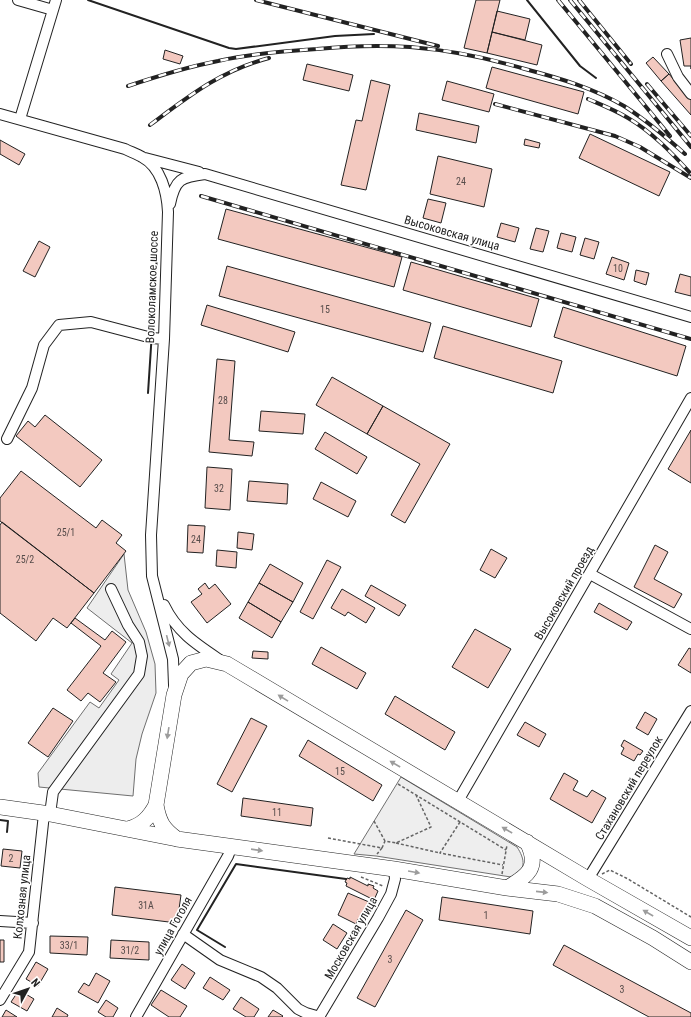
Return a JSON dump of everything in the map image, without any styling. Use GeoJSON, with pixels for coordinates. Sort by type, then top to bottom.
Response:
{"type":"FeatureCollection","features":[{"type":"Feature","properties":{"kind":"highway"},"geometry":{"type":"LineString","coordinates":[[177,839],[169,833],[160,821],[156,805],[174,695],[181,674],[191,663],[206,659],[227,664],[527,842],[593,877],[686,935]]}},
{"type":"Feature","properties":{"kind":"highway"},"geometry":{"type":"LineString","coordinates":[[128,829],[147,819],[156,805]]}},
{"type":"Feature","properties":{"kind":"highway"},"geometry":{"type":"LineString","coordinates":[[0,807],[47,814],[177,839],[394,869],[504,882],[558,894],[595,906],[653,938],[691,962]]}},
{"type":"Feature","properties":{"kind":"highway"},"geometry":{"type":"LineString","coordinates":[[504,882],[521,880],[529,873],[532,866],[533,857],[527,842]]}},
{"type":"Feature","properties":{"kind":"street"},"geometry":{"type":"LineString","coordinates":[[18,0],[54,5],[20,119]]}},
{"type":"Feature","properties":{"kind":"street"},"geometry":{"type":"LineString","coordinates":[[667,54],[678,77],[691,94]]}},
{"type":"Feature","properties":{"kind":"street","name":"Волоколамское шоссе"},"geometry":{"type":"LineString","coordinates":[[0,114],[125,150],[144,158],[154,167],[161,178],[168,197],[164,339],[151,535],[152,576],[172,659],[174,670],[174,695]]}},
{"type":"Feature","properties":{"kind":"street","name":"Высоковская улица"},"geometry":{"type":"LineString","coordinates":[[144,158],[205,174],[691,317]]}},
{"type":"Feature","properties":{"kind":"street","name":"Высоковская улица"},"geometry":{"type":"LineString","coordinates":[[168,212],[173,191],[179,181],[187,176],[205,174]]}},
{"type":"Feature","properties":{"kind":"street"},"geometry":{"type":"LineString","coordinates":[[7,439],[32,388],[44,345],[59,325],[91,322],[152,338],[164,339]]}},
{"type":"Feature","properties":{"kind":"street","name":"Высоковский проезд"},"geometry":{"type":"LineString","coordinates":[[458,801],[691,398]]}},
{"type":"Feature","properties":{"kind":"street"},"geometry":{"type":"LineString","coordinates":[[590,574],[691,629]]}},
{"type":"Feature","properties":{"kind":"street","name":"Волоколамское шоссе"},"geometry":{"type":"LineString","coordinates":[[152,576],[162,602],[176,626],[184,634],[227,664]]}},
{"type":"Feature","properties":{"kind":"street","name":"Колхозная улица"},"geometry":{"type":"LineString","coordinates":[[0,1000],[29,952],[47,814],[53,792],[139,674],[142,656],[140,642],[128,625],[111,588]]}},
{"type":"Feature","properties":{"kind":"street","name":"Стахановский переулок"},"geometry":{"type":"LineString","coordinates":[[593,877],[691,711]]}},
{"type":"Feature","properties":{"kind":"street","name":"улица Гоголя"},"geometry":{"type":"LineString","coordinates":[[136,1017],[228,856],[230,846]]}},
{"type":"Feature","properties":{"kind":"street","name":"Московская улица"},"geometry":{"type":"LineString","coordinates":[[319,1017],[378,918],[393,886],[395,879],[394,869]]}},
{"type":"Feature","properties":{"kind":"street"},"geometry":{"type":"LineString","coordinates":[[0,921],[33,923]]}},
{"type":"Feature","properties":{"kind":"street"},"geometry":{"type":"LineString","coordinates":[[183,934],[220,960],[261,977],[277,988],[298,1009],[319,1017]]}},
{"type":"Feature","properties":{"kind":"path"},"geometry":{"type":"LineString","coordinates":[[398,784],[506,850]]}},
{"type":"Feature","properties":{"kind":"path"},"geometry":{"type":"LineString","coordinates":[[396,843],[431,827],[416,795]]}},
{"type":"Feature","properties":{"kind":"path"},"geometry":{"type":"LineString","coordinates":[[374,821],[385,841]]}},
{"type":"Feature","properties":{"kind":"path"},"geometry":{"type":"LineString","coordinates":[[440,853],[460,822]]}},
{"type":"Feature","properties":{"kind":"path"},"geometry":{"type":"LineString","coordinates":[[328,838],[382,848]]}},
{"type":"Feature","properties":{"kind":"path"},"geometry":{"type":"LineString","coordinates":[[385,841],[504,865]]}},
{"type":"Feature","properties":{"kind":"path"},"geometry":{"type":"LineString","coordinates":[[376,856],[385,841]]}},
{"type":"Feature","properties":{"kind":"path"},"geometry":{"type":"LineString","coordinates":[[504,882],[504,865],[508,841]]}},
{"type":"Feature","properties":{"kind":"path"},"geometry":{"type":"LineString","coordinates":[[593,877],[610,870],[628,878],[691,917]]}},
{"type":"Feature","properties":{"kind":"shaded area"},"geometry":{"type":"Polygon","coordinates":[[[124,554],[128,590],[146,632],[155,664],[156,693],[142,734],[136,759],[133,796],[39,787],[38,773],[90,702],[99,708],[119,680],[111,674],[132,643],[87,608],[124,554]]]}},
{"type":"Feature","properties":{"kind":"shaded area"},"geometry":{"type":"Polygon","coordinates":[[[401,777],[517,847],[523,860],[520,871],[511,877],[376,856],[354,854],[401,777]]]}},
{"type":"Feature","properties":{"kind":"building"},"geometry":{"type":"Polygon","coordinates":[[[476,0],[500,0],[487,53],[464,48],[476,0]]]}},
{"type":"Feature","properties":{"kind":"building"},"geometry":{"type":"Polygon","coordinates":[[[497,11],[530,19],[525,40],[492,32],[497,11]]]}},
{"type":"Feature","properties":{"kind":"building"},"geometry":{"type":"Polygon","coordinates":[[[492,32],[542,45],[537,65],[487,53],[492,32]]]}},
{"type":"Feature","properties":{"kind":"building"},"geometry":{"type":"Polygon","coordinates":[[[691,38],[691,66],[684,66],[680,40],[691,38]]]}},
{"type":"Feature","properties":{"kind":"building"},"geometry":{"type":"Polygon","coordinates":[[[165,50],[183,56],[180,64],[163,59],[165,50]]]}},
{"type":"Feature","properties":{"kind":"building"},"geometry":{"type":"Polygon","coordinates":[[[653,57],[669,74],[661,81],[646,63],[653,57]]]}},
{"type":"Feature","properties":{"kind":"building"},"geometry":{"type":"Polygon","coordinates":[[[307,64],[353,75],[349,91],[303,80],[307,64]]]}},
{"type":"Feature","properties":{"kind":"building"},"geometry":{"type":"Polygon","coordinates":[[[492,67],[584,92],[578,114],[486,88],[492,67]]]}},
{"type":"Feature","properties":{"kind":"building"},"geometry":{"type":"Polygon","coordinates":[[[669,74],[691,100],[691,115],[661,81],[669,74]]]}},
{"type":"Feature","properties":{"kind":"building"},"geometry":{"type":"Polygon","coordinates":[[[371,80],[390,85],[366,190],[341,185],[356,120],[362,121],[371,80]]]}},
{"type":"Feature","properties":{"kind":"building"},"geometry":{"type":"Polygon","coordinates":[[[447,81],[494,94],[489,112],[442,100],[447,81]]]}},
{"type":"Feature","properties":{"kind":"building"},"geometry":{"type":"Polygon","coordinates":[[[419,113],[479,126],[476,143],[416,130],[419,113]]]}},
{"type":"Feature","properties":{"kind":"building"},"geometry":{"type":"Polygon","coordinates":[[[590,134],[670,172],[659,196],[579,158],[590,134]]]}},
{"type":"Feature","properties":{"kind":"building"},"geometry":{"type":"Polygon","coordinates":[[[525,139],[540,143],[539,148],[524,145],[525,139]]]}},
{"type":"Feature","properties":{"kind":"building"},"geometry":{"type":"Polygon","coordinates":[[[0,140],[25,154],[19,165],[0,154],[0,140]]]}},
{"type":"Feature","properties":{"kind":"building"},"geometry":{"type":"Polygon","coordinates":[[[438,156],[492,169],[484,207],[430,194],[438,156]]]}},
{"type":"Feature","properties":{"kind":"building"},"geometry":{"type":"Polygon","coordinates":[[[428,199],[446,203],[441,223],[423,218],[428,199]]]}},
{"type":"Feature","properties":{"kind":"building"},"geometry":{"type":"Polygon","coordinates":[[[226,209],[402,257],[394,287],[218,239],[226,209]]]}},
{"type":"Feature","properties":{"kind":"building"},"geometry":{"type":"Polygon","coordinates":[[[501,223],[519,228],[515,242],[497,237],[501,223]]]}},
{"type":"Feature","properties":{"kind":"building"},"geometry":{"type":"Polygon","coordinates":[[[536,228],[549,231],[543,252],[530,249],[536,228]]]}},
{"type":"Feature","properties":{"kind":"building"},"geometry":{"type":"Polygon","coordinates":[[[561,233],[576,237],[572,252],[557,248],[561,233]]]}},
{"type":"Feature","properties":{"kind":"building"},"geometry":{"type":"Polygon","coordinates":[[[585,238],[599,242],[594,259],[580,255],[585,238]]]}},
{"type":"Feature","properties":{"kind":"building"},"geometry":{"type":"Polygon","coordinates":[[[39,241],[50,247],[35,277],[23,271],[39,241]]]}},
{"type":"Feature","properties":{"kind":"building"},"geometry":{"type":"Polygon","coordinates":[[[612,257],[629,263],[624,280],[606,274],[612,257]]]}},
{"type":"Feature","properties":{"kind":"building"},"geometry":{"type":"Polygon","coordinates":[[[411,262],[539,299],[531,327],[403,290],[411,262]]]}},
{"type":"Feature","properties":{"kind":"building"},"geometry":{"type":"Polygon","coordinates":[[[227,266],[431,323],[423,352],[219,296],[227,266]]]}},
{"type":"Feature","properties":{"kind":"building"},"geometry":{"type":"Polygon","coordinates":[[[636,270],[649,273],[646,285],[634,281],[636,270]]]}},
{"type":"Feature","properties":{"kind":"building"},"geometry":{"type":"Polygon","coordinates":[[[680,274],[691,277],[691,296],[675,292],[680,274]]]}},
{"type":"Feature","properties":{"kind":"building"},"geometry":{"type":"Polygon","coordinates":[[[207,305],[295,332],[288,352],[201,325],[207,305]]]}},
{"type":"Feature","properties":{"kind":"building"},"geometry":{"type":"Polygon","coordinates":[[[563,307],[686,346],[677,376],[554,337],[563,307]]]}},
{"type":"Feature","properties":{"kind":"building"},"geometry":{"type":"Polygon","coordinates":[[[443,326],[562,361],[553,393],[434,358],[443,326]]]}},
{"type":"Feature","properties":{"kind":"building"},"geometry":{"type":"Polygon","coordinates":[[[217,359],[235,361],[229,440],[254,442],[252,456],[209,452],[217,359]]]}},
{"type":"Feature","properties":{"kind":"building"},"geometry":{"type":"Polygon","coordinates":[[[332,377],[383,406],[367,434],[316,405],[332,377]]]}},
{"type":"Feature","properties":{"kind":"building"},"geometry":{"type":"Polygon","coordinates":[[[383,406],[450,444],[405,523],[391,515],[420,464],[367,434],[383,406]]]}},
{"type":"Feature","properties":{"kind":"building"},"geometry":{"type":"Polygon","coordinates":[[[261,411],[305,414],[303,434],[259,431],[261,411]]]}},
{"type":"Feature","properties":{"kind":"building"},"geometry":{"type":"Polygon","coordinates":[[[45,415],[102,460],[80,487],[16,436],[28,421],[35,427],[45,415]]]}},
{"type":"Feature","properties":{"kind":"building"},"geometry":{"type":"Polygon","coordinates":[[[691,430],[691,483],[668,469],[691,430]]]}},
{"type":"Feature","properties":{"kind":"building"},"geometry":{"type":"Polygon","coordinates":[[[325,432],[367,457],[357,474],[315,449],[325,432]]]}},
{"type":"Feature","properties":{"kind":"building"},"geometry":{"type":"Polygon","coordinates":[[[207,467],[232,469],[230,510],[205,508],[207,467]]]}},
{"type":"Feature","properties":{"kind":"building"},"geometry":{"type":"Polygon","coordinates":[[[21,471],[96,528],[102,520],[122,535],[116,543],[126,551],[94,593],[0,521],[0,498],[21,471]]]}},
{"type":"Feature","properties":{"kind":"building"},"geometry":{"type":"Polygon","coordinates":[[[249,481],[288,484],[287,504],[247,501],[249,481]]]}},
{"type":"Feature","properties":{"kind":"building"},"geometry":{"type":"Polygon","coordinates":[[[321,482],[356,501],[348,517],[313,499],[321,482]]]}},
{"type":"Feature","properties":{"kind":"building"},"geometry":{"type":"Polygon","coordinates":[[[2,522],[94,593],[67,628],[53,618],[36,641],[0,613],[0,525],[2,522]]]}},
{"type":"Feature","properties":{"kind":"building"},"geometry":{"type":"Polygon","coordinates":[[[188,525],[205,526],[203,553],[187,552],[188,525]]]}},
{"type":"Feature","properties":{"kind":"building"},"geometry":{"type":"Polygon","coordinates":[[[238,532],[254,534],[252,550],[237,548],[238,532]]]}},
{"type":"Feature","properties":{"kind":"building"},"geometry":{"type":"Polygon","coordinates":[[[655,545],[668,552],[654,579],[682,594],[674,608],[634,587],[655,545]]]}},
{"type":"Feature","properties":{"kind":"building"},"geometry":{"type":"Polygon","coordinates":[[[491,549],[507,558],[495,578],[480,570],[491,549]]]}},
{"type":"Feature","properties":{"kind":"building"},"geometry":{"type":"Polygon","coordinates":[[[217,550],[237,552],[236,568],[216,566],[217,550]]]}},
{"type":"Feature","properties":{"kind":"building"},"geometry":{"type":"Polygon","coordinates":[[[327,560],[341,567],[313,619],[300,612],[327,560]]]}},
{"type":"Feature","properties":{"kind":"building"},"geometry":{"type":"Polygon","coordinates":[[[270,564],[303,583],[293,602],[259,583],[270,564]]]}},
{"type":"Feature","properties":{"kind":"building"},"geometry":{"type":"Polygon","coordinates":[[[205,583],[209,589],[215,584],[231,604],[207,623],[191,602],[202,594],[198,589],[205,583]]]}},
{"type":"Feature","properties":{"kind":"building"},"geometry":{"type":"Polygon","coordinates":[[[259,583],[293,602],[281,622],[248,602],[259,583]]]}},
{"type":"Feature","properties":{"kind":"building"},"geometry":{"type":"Polygon","coordinates":[[[371,585],[406,605],[399,616],[365,596],[371,585]]]}},
{"type":"Feature","properties":{"kind":"building"},"geometry":{"type":"Polygon","coordinates":[[[342,589],[375,608],[366,623],[348,612],[345,616],[331,608],[342,589]]]}},
{"type":"Feature","properties":{"kind":"building"},"geometry":{"type":"Polygon","coordinates":[[[248,602],[281,622],[272,638],[239,618],[248,602]]]}},
{"type":"Feature","properties":{"kind":"building"},"geometry":{"type":"Polygon","coordinates":[[[599,603],[632,622],[627,630],[594,612],[599,603]]]}},
{"type":"Feature","properties":{"kind":"building"},"geometry":{"type":"Polygon","coordinates":[[[75,618],[105,640],[112,631],[126,642],[103,673],[116,682],[100,702],[88,693],[81,701],[67,690],[101,646],[71,623],[75,618]]]}},
{"type":"Feature","properties":{"kind":"building"},"geometry":{"type":"Polygon","coordinates":[[[475,629],[511,649],[488,688],[452,667],[475,629]]]}},
{"type":"Feature","properties":{"kind":"building"},"geometry":{"type":"Polygon","coordinates":[[[321,647],[366,673],[357,689],[312,664],[321,647]]]}},
{"type":"Feature","properties":{"kind":"building"},"geometry":{"type":"Polygon","coordinates":[[[689,648],[691,649],[691,673],[678,665],[689,648]]]}},
{"type":"Feature","properties":{"kind":"building"},"geometry":{"type":"Polygon","coordinates":[[[253,651],[268,652],[268,659],[252,658],[253,651]]]}},
{"type":"Feature","properties":{"kind":"building"},"geometry":{"type":"Polygon","coordinates":[[[395,696],[455,732],[445,750],[385,714],[395,696]]]}},
{"type":"Feature","properties":{"kind":"building"},"geometry":{"type":"Polygon","coordinates":[[[53,708],[73,721],[48,757],[28,743],[53,708]]]}},
{"type":"Feature","properties":{"kind":"building"},"geometry":{"type":"Polygon","coordinates":[[[645,712],[657,719],[648,735],[636,728],[645,712]]]}},
{"type":"Feature","properties":{"kind":"building"},"geometry":{"type":"Polygon","coordinates":[[[251,718],[267,726],[232,792],[217,784],[251,718]]]}},
{"type":"Feature","properties":{"kind":"building"},"geometry":{"type":"Polygon","coordinates":[[[525,722],[546,734],[539,747],[517,735],[525,722]]]}},
{"type":"Feature","properties":{"kind":"building"},"geometry":{"type":"Polygon","coordinates":[[[308,740],[382,785],[373,801],[299,756],[308,740]]]}},
{"type":"Feature","properties":{"kind":"building"},"geometry":{"type":"Polygon","coordinates":[[[624,740],[643,751],[640,755],[638,754],[634,761],[621,754],[624,748],[621,746],[624,740]]]}},
{"type":"Feature","properties":{"kind":"building"},"geometry":{"type":"Polygon","coordinates":[[[564,773],[578,781],[573,790],[587,797],[592,790],[606,798],[592,823],[550,799],[564,773]]]}},
{"type":"Feature","properties":{"kind":"building"},"geometry":{"type":"Polygon","coordinates":[[[243,798],[313,808],[311,826],[241,816],[243,798]]]}},
{"type":"Feature","properties":{"kind":"building"},"geometry":{"type":"Polygon","coordinates":[[[3,849],[22,851],[20,868],[1,866],[3,849]]]}},
{"type":"Feature","properties":{"kind":"building"},"geometry":{"type":"Polygon","coordinates":[[[350,877],[368,886],[368,884],[374,886],[373,888],[378,891],[374,900],[346,886],[347,883],[345,882],[347,878],[350,879],[350,877]]]}},
{"type":"Feature","properties":{"kind":"building"},"geometry":{"type":"Polygon","coordinates":[[[115,887],[181,895],[177,923],[112,915],[115,887]]]}},
{"type":"Feature","properties":{"kind":"building"},"geometry":{"type":"Polygon","coordinates":[[[348,893],[369,902],[360,921],[358,919],[356,924],[338,915],[348,893]]]}},
{"type":"Feature","properties":{"kind":"building"},"geometry":{"type":"Polygon","coordinates":[[[442,897],[533,911],[530,934],[439,920],[442,897]]]}},
{"type":"Feature","properties":{"kind":"building"},"geometry":{"type":"Polygon","coordinates":[[[406,910],[423,920],[375,1007],[357,998],[406,910]]]}},
{"type":"Feature","properties":{"kind":"building"},"geometry":{"type":"Polygon","coordinates":[[[333,924],[347,933],[337,949],[323,940],[333,924]]]}},
{"type":"Feature","properties":{"kind":"building"},"geometry":{"type":"Polygon","coordinates":[[[50,936],[88,937],[87,955],[50,953],[50,936]]]}},
{"type":"Feature","properties":{"kind":"building"},"geometry":{"type":"Polygon","coordinates":[[[0,940],[4,940],[4,962],[0,962],[0,940]]]}},
{"type":"Feature","properties":{"kind":"building"},"geometry":{"type":"Polygon","coordinates":[[[111,940],[149,942],[149,960],[110,958],[111,940]]]}},
{"type":"Feature","properties":{"kind":"building"},"geometry":{"type":"Polygon","coordinates":[[[564,945],[691,1013],[691,1017],[649,1017],[553,965],[564,945]]]}},
{"type":"Feature","properties":{"kind":"building"},"geometry":{"type":"Polygon","coordinates":[[[36,962],[48,969],[38,986],[26,979],[36,962]]]}},
{"type":"Feature","properties":{"kind":"building"},"geometry":{"type":"Polygon","coordinates":[[[182,964],[195,973],[185,989],[171,980],[182,964]]]}},
{"type":"Feature","properties":{"kind":"building"},"geometry":{"type":"Polygon","coordinates":[[[96,973],[110,981],[98,1003],[78,992],[84,983],[89,986],[96,973]]]}},
{"type":"Feature","properties":{"kind":"building"},"geometry":{"type":"Polygon","coordinates":[[[210,977],[230,990],[223,1000],[203,988],[210,977]]]}},
{"type":"Feature","properties":{"kind":"building"},"geometry":{"type":"Polygon","coordinates":[[[19,990],[34,999],[27,1011],[11,1002],[19,990]]]}},
{"type":"Feature","properties":{"kind":"building"},"geometry":{"type":"Polygon","coordinates":[[[161,990],[187,1006],[180,1017],[169,1017],[151,1005],[161,990]]]}},
{"type":"Feature","properties":{"kind":"building"},"geometry":{"type":"Polygon","coordinates":[[[241,997],[259,1009],[254,1017],[246,1017],[233,1009],[241,997]]]}},
{"type":"Feature","properties":{"kind":"building"},"geometry":{"type":"Polygon","coordinates":[[[106,1000],[118,1008],[113,1017],[106,1017],[98,1012],[106,1000]]]}},
{"type":"Feature","properties":{"kind":"building"},"geometry":{"type":"Polygon","coordinates":[[[57,1008],[68,1015],[67,1017],[52,1017],[57,1008]]]}},
{"type":"Feature","properties":{"kind":"building"},"geometry":{"type":"Polygon","coordinates":[[[6,1010],[17,1017],[2,1017],[6,1010]]]}},
{"type":"Feature","properties":{"kind":"building"},"geometry":{"type":"Polygon","coordinates":[[[273,1010],[283,1016],[268,1017],[273,1010]]]}},
{"type":"Feature","properties":{"kind":"railway"},"geometry":{"type":"LineString","coordinates":[[256,0],[438,46]]}},
{"type":"Feature","properties":{"kind":"railway"},"geometry":{"type":"LineString","coordinates":[[558,0],[670,136]]}},
{"type":"Feature","properties":{"kind":"railway"},"geometry":{"type":"LineString","coordinates":[[570,0],[691,147]]}},
{"type":"Feature","properties":{"kind":"railway"},"geometry":{"type":"LineString","coordinates":[[579,0],[631,64]]}},
{"type":"Feature","properties":{"kind":"railway"},"geometry":{"type":"LineString","coordinates":[[128,86],[195,66],[255,55],[352,47],[387,46],[425,48],[454,52],[497,61],[576,84],[600,94],[632,111],[685,154]]}},
{"type":"Feature","properties":{"kind":"railway"},"geometry":{"type":"LineString","coordinates":[[150,125],[192,94],[220,77],[251,63],[269,58]]}},
{"type":"Feature","properties":{"kind":"railway"},"geometry":{"type":"LineString","coordinates":[[647,84],[691,136]]}},
{"type":"Feature","properties":{"kind":"railway"},"geometry":{"type":"LineString","coordinates":[[588,99],[618,112],[637,124],[653,136],[691,174]]}},
{"type":"Feature","properties":{"kind":"railway"},"geometry":{"type":"LineString","coordinates":[[495,104],[615,136],[640,147],[691,178]]}},
{"type":"Feature","properties":{"kind":"railway"},"geometry":{"type":"LineString","coordinates":[[201,196],[691,339]]}},
{"type":"Feature","properties":{"kind":"wall"},"geometry":{"type":"LineString","coordinates":[[88,0],[229,48],[236,49],[335,36],[374,34]]}},
{"type":"Feature","properties":{"kind":"wall"},"geometry":{"type":"LineString","coordinates":[[527,0],[580,66],[596,78]]}},
{"type":"Feature","properties":{"kind":"wall"},"geometry":{"type":"LineString","coordinates":[[148,393],[157,255]]}},
{"type":"Feature","properties":{"kind":"wall"},"geometry":{"type":"LineString","coordinates":[[0,820],[8,821],[7,832]]}},
{"type":"Feature","properties":{"kind":"wall"},"geometry":{"type":"LineString","coordinates":[[225,947],[197,930],[236,864],[346,879]]}}]}
